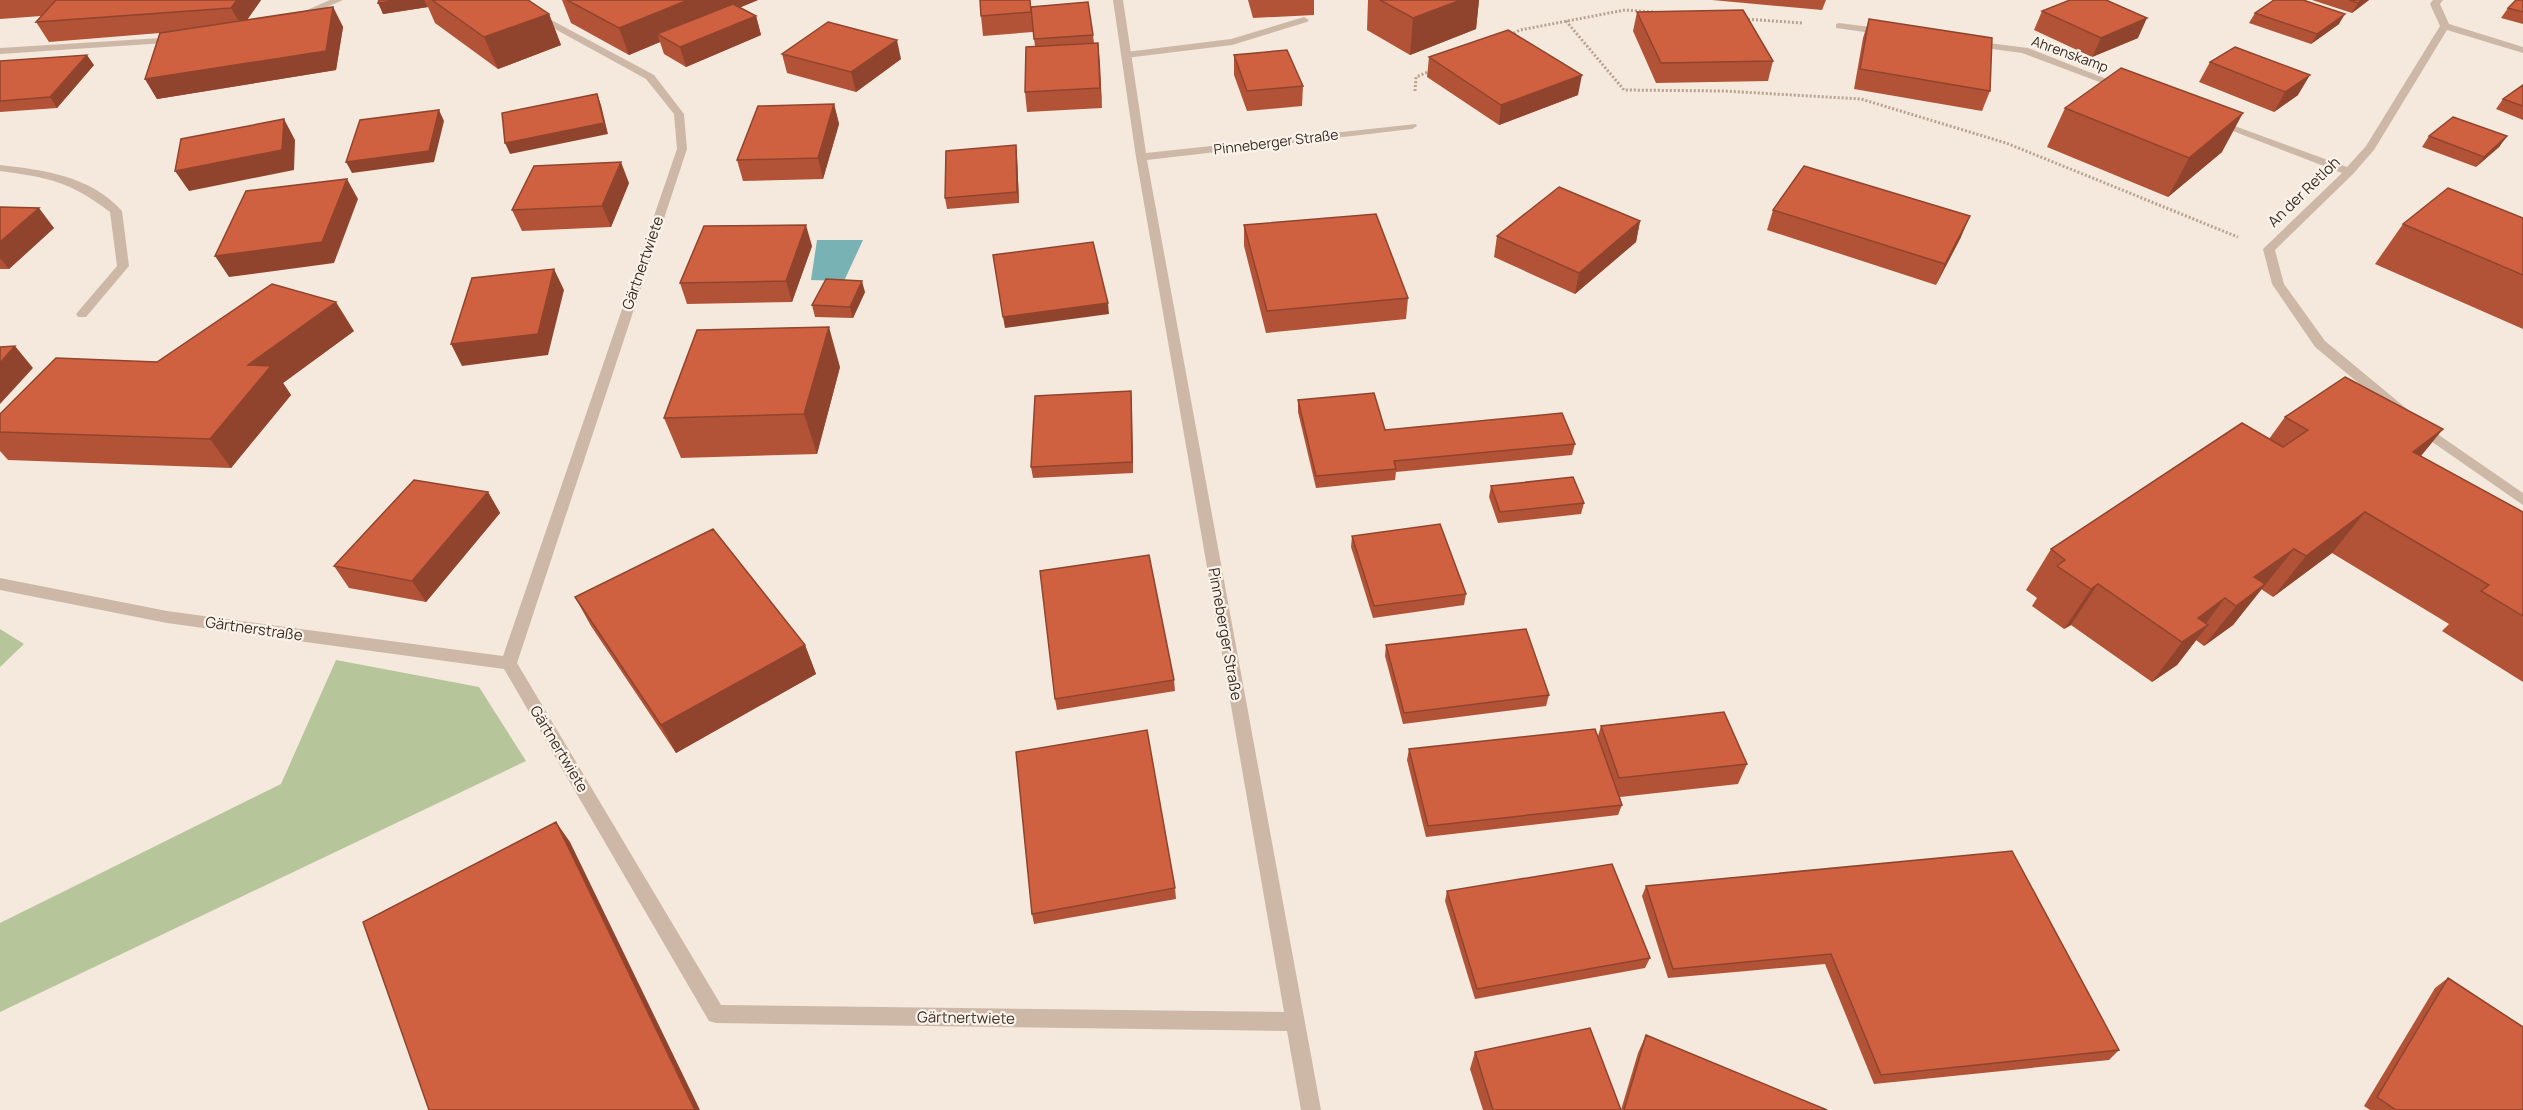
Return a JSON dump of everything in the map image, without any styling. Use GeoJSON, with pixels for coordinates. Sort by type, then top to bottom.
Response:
{"type":"FeatureCollection","features":[{"type":"Feature","properties":{"kind":"street"},"geometry":{"type":"LineString","coordinates":[[289,20],[338,0]]}},
{"type":"Feature","properties":{"kind":"street","name":"Gärtnertwiete"},"geometry":{"type":"LineString","coordinates":[[507,0],[650,77],[679,114],[682,149],[509,663],[717,1014],[1294,1022]]}},
{"type":"Feature","properties":{"kind":"street","name":"Pinneberger Straße"},"geometry":{"type":"LineString","coordinates":[[1118,0],[1141,157],[1311,1110]]}},
{"type":"Feature","properties":{"kind":"street"},"geometry":{"type":"LineString","coordinates":[[2438,0],[2435,4],[2445,26],[2523,50]]}},
{"type":"Feature","properties":{"kind":"street"},"geometry":{"type":"LineString","coordinates":[[1126,55],[1232,42],[1304,20]]}},
{"type":"Feature","properties":{"kind":"street"},"geometry":{"type":"LineString","coordinates":[[1839,26],[1897,33]]}},
{"type":"Feature","properties":{"kind":"street","name":"An der Retloh"},"geometry":{"type":"LineString","coordinates":[[2445,26],[2370,148],[2349,172],[2269,249],[2278,284],[2319,344],[2435,440],[2523,500]]}},
{"type":"Feature","properties":{"kind":"street"},"geometry":{"type":"LineString","coordinates":[[0,51],[185,39]]}},
{"type":"Feature","properties":{"kind":"street","name":"Ahrenskamp"},"geometry":{"type":"LineString","coordinates":[[1966,43],[2024,50],[2136,92]]}},
{"type":"Feature","properties":{"kind":"street"},"geometry":{"type":"LineString","coordinates":[[2203,118],[2349,172]]}},
{"type":"Feature","properties":{"kind":"street","name":"Pinneberger Straße"},"geometry":{"type":"LineString","coordinates":[[1141,157],[1412,126]]}},
{"type":"Feature","properties":{"kind":"street"},"geometry":{"type":"LineString","coordinates":[[0,168],[53,176],[90,190],[116,211],[123,266],[82,314]]}},
{"type":"Feature","properties":{"kind":"street","name":"Gärtnerstraße"},"geometry":{"type":"LineString","coordinates":[[0,584],[167,617],[509,663]]}},
{"type":"Feature","properties":{"kind":"path"},"geometry":{"type":"LineString","coordinates":[[1509,35],[1520,30],[1624,10],[1660,13]]}},
{"type":"Feature","properties":{"kind":"path"},"geometry":{"type":"LineString","coordinates":[[1744,19],[1839,26]]}},
{"type":"Feature","properties":{"kind":"path"},"geometry":{"type":"LineString","coordinates":[[1566,21],[1624,90],[1724,91],[1861,99],[2006,144],[2269,249]]}},
{"type":"Feature","properties":{"kind":"path"},"geometry":{"type":"LineString","coordinates":[[1412,126],[1416,77],[1437,68]]}},
{"type":"Feature","properties":{"kind":"green space"},"geometry":{"type":"Polygon","coordinates":[[[0,629],[24,644],[0,667],[0,629]]]}},
{"type":"Feature","properties":{"kind":"green space"},"geometry":{"type":"Polygon","coordinates":[[[336,660],[479,687],[526,761],[0,1012],[0,923],[281,784],[336,660]]]}},
{"type":"Feature","properties":{"kind":"water"},"geometry":{"type":"Polygon","coordinates":[[[817,240],[863,240],[844,281],[811,280],[817,240]]]}},
{"type":"Feature","properties":{"kind":"building"},"geometry":{"type":"Polygon","coordinates":[[[56,0],[237,0],[231,8],[36,22],[56,0]]]}},
{"type":"Feature","properties":{"kind":"building"},"geometry":{"type":"Polygon","coordinates":[[[379,0],[401,0],[378,3],[379,0]]]}},
{"type":"Feature","properties":{"kind":"building"},"geometry":{"type":"Polygon","coordinates":[[[432,0],[528,0],[549,14],[484,37],[432,0]]]}},
{"type":"Feature","properties":{"kind":"building"},"geometry":{"type":"Polygon","coordinates":[[[567,0],[688,0],[619,28],[567,0]]]}},
{"type":"Feature","properties":{"kind":"building"},"geometry":{"type":"Polygon","coordinates":[[[980,0],[1030,0],[1031,12],[981,16],[980,0]]]}},
{"type":"Feature","properties":{"kind":"building"},"geometry":{"type":"Polygon","coordinates":[[[1380,0],[1461,0],[1413,18],[1380,0]]]}},
{"type":"Feature","properties":{"kind":"building"},"geometry":{"type":"Polygon","coordinates":[[[2070,0],[2106,0],[2147,18],[2101,38],[2042,11],[2070,0]]]}},
{"type":"Feature","properties":{"kind":"building"},"geometry":{"type":"Polygon","coordinates":[[[2274,0],[2303,0],[2345,14],[2317,34],[2255,13],[2274,0]]]}},
{"type":"Feature","properties":{"kind":"building"},"geometry":{"type":"Polygon","coordinates":[[[2516,0],[2523,0],[2523,12],[2508,8],[2516,0]]]}},
{"type":"Feature","properties":{"kind":"building"},"geometry":{"type":"Polygon","coordinates":[[[1088,2],[1093,35],[1034,39],[1031,7],[1088,2]]]}},
{"type":"Feature","properties":{"kind":"building"},"geometry":{"type":"Polygon","coordinates":[[[733,4],[756,16],[680,47],[657,34],[733,4]]]}},
{"type":"Feature","properties":{"kind":"building"},"geometry":{"type":"Polygon","coordinates":[[[333,7],[326,51],[145,79],[160,33],[333,7]]]}},
{"type":"Feature","properties":{"kind":"building"},"geometry":{"type":"Polygon","coordinates":[[[1743,10],[1773,61],[1661,63],[1637,12],[1743,10]]]}},
{"type":"Feature","properties":{"kind":"building"},"geometry":{"type":"Polygon","coordinates":[[[1869,19],[1992,38],[1990,91],[1860,69],[1869,19]]]}},
{"type":"Feature","properties":{"kind":"building"},"geometry":{"type":"Polygon","coordinates":[[[828,22],[897,40],[851,72],[782,54],[828,22]]]}},
{"type":"Feature","properties":{"kind":"building"},"geometry":{"type":"Polygon","coordinates":[[[1508,30],[1582,75],[1501,105],[1429,57],[1508,30]]]}},
{"type":"Feature","properties":{"kind":"building"},"geometry":{"type":"Polygon","coordinates":[[[1098,43],[1100,88],[1025,92],[1026,47],[1098,43]]]}},
{"type":"Feature","properties":{"kind":"building"},"geometry":{"type":"Polygon","coordinates":[[[2235,47],[2310,75],[2285,92],[2210,62],[2235,47]]]}},
{"type":"Feature","properties":{"kind":"building"},"geometry":{"type":"Polygon","coordinates":[[[1287,50],[1303,86],[1247,91],[1234,55],[1287,50]]]}},
{"type":"Feature","properties":{"kind":"building"},"geometry":{"type":"Polygon","coordinates":[[[87,55],[50,97],[0,101],[0,61],[87,55]]]}},
{"type":"Feature","properties":{"kind":"building"},"geometry":{"type":"Polygon","coordinates":[[[2121,68],[2243,113],[2189,158],[2065,108],[2121,68]]]}},
{"type":"Feature","properties":{"kind":"building"},"geometry":{"type":"Polygon","coordinates":[[[2523,85],[2523,106],[2503,99],[2523,85]]]}},
{"type":"Feature","properties":{"kind":"building"},"geometry":{"type":"Polygon","coordinates":[[[597,94],[604,123],[505,143],[502,113],[597,94]]]}},
{"type":"Feature","properties":{"kind":"building"},"geometry":{"type":"Polygon","coordinates":[[[834,104],[818,158],[737,160],[758,106],[834,104]]]}},
{"type":"Feature","properties":{"kind":"building"},"geometry":{"type":"Polygon","coordinates":[[[439,110],[429,151],[346,162],[360,120],[439,110]]]}},
{"type":"Feature","properties":{"kind":"building"},"geometry":{"type":"Polygon","coordinates":[[[2453,117],[2507,136],[2484,157],[2429,136],[2453,117]]]}},
{"type":"Feature","properties":{"kind":"building"},"geometry":{"type":"Polygon","coordinates":[[[284,119],[282,150],[175,171],[181,139],[284,119]]]}},
{"type":"Feature","properties":{"kind":"building"},"geometry":{"type":"Polygon","coordinates":[[[1016,145],[1017,192],[945,198],[946,151],[1016,145]]]}},
{"type":"Feature","properties":{"kind":"building"},"geometry":{"type":"Polygon","coordinates":[[[621,162],[602,206],[512,210],[534,166],[621,162]]]}},
{"type":"Feature","properties":{"kind":"building"},"geometry":{"type":"Polygon","coordinates":[[[1804,166],[1970,216],[1945,264],[1773,210],[1804,166]]]}},
{"type":"Feature","properties":{"kind":"building"},"geometry":{"type":"Polygon","coordinates":[[[347,179],[322,242],[215,256],[246,191],[347,179]]]}},
{"type":"Feature","properties":{"kind":"building"},"geometry":{"type":"Polygon","coordinates":[[[1559,187],[1640,221],[1579,273],[1497,236],[1559,187]]]}},
{"type":"Feature","properties":{"kind":"building"},"geometry":{"type":"Polygon","coordinates":[[[2448,188],[2523,218],[2523,275],[2403,224],[2448,188]]]}},
{"type":"Feature","properties":{"kind":"building"},"geometry":{"type":"Polygon","coordinates":[[[0,207],[39,208],[0,242],[0,207]]]}},
{"type":"Feature","properties":{"kind":"building"},"geometry":{"type":"Polygon","coordinates":[[[1376,214],[1408,298],[1267,311],[1244,225],[1376,214]]]}},
{"type":"Feature","properties":{"kind":"building"},"geometry":{"type":"Polygon","coordinates":[[[806,225],[786,281],[680,283],[704,226],[806,225]]]}},
{"type":"Feature","properties":{"kind":"building"},"geometry":{"type":"Polygon","coordinates":[[[1093,242],[1108,303],[1003,317],[993,255],[1093,242]]]}},
{"type":"Feature","properties":{"kind":"building"},"geometry":{"type":"Polygon","coordinates":[[[554,269],[538,334],[451,344],[472,278],[554,269]]]}},
{"type":"Feature","properties":{"kind":"building"},"geometry":{"type":"Polygon","coordinates":[[[826,279],[862,281],[850,307],[812,305],[826,279]]]}},
{"type":"Feature","properties":{"kind":"building"},"geometry":{"type":"Polygon","coordinates":[[[272,284],[336,302],[248,365],[271,366],[210,439],[0,432],[0,414],[56,358],[157,362],[272,284]]]}},
{"type":"Feature","properties":{"kind":"building"},"geometry":{"type":"Polygon","coordinates":[[[829,327],[804,414],[664,418],[697,330],[829,327]]]}},
{"type":"Feature","properties":{"kind":"building"},"geometry":{"type":"Polygon","coordinates":[[[15,346],[0,363],[0,347],[15,346]]]}},
{"type":"Feature","properties":{"kind":"building"},"geometry":{"type":"Polygon","coordinates":[[[2345,377],[2443,429],[2413,452],[2523,512],[2523,616],[2481,591],[2489,585],[2365,512],[2306,556],[2294,549],[2254,577],[2265,584],[2236,606],[2225,598],[2198,618],[2208,625],[2182,642],[2098,584],[2091,589],[2057,566],[2065,560],[2051,549],[2242,423],[2283,447],[2308,430],[2285,417],[2345,377]]]}},
{"type":"Feature","properties":{"kind":"building"},"geometry":{"type":"Polygon","coordinates":[[[1131,391],[1132,462],[1031,467],[1035,396],[1131,391]]]}},
{"type":"Feature","properties":{"kind":"building"},"geometry":{"type":"Polygon","coordinates":[[[1374,393],[1385,430],[1562,413],[1575,444],[1394,461],[1396,469],[1316,476],[1298,400],[1374,393]]]}},
{"type":"Feature","properties":{"kind":"building"},"geometry":{"type":"Polygon","coordinates":[[[1573,477],[1584,503],[1500,512],[1491,486],[1573,477]]]}},
{"type":"Feature","properties":{"kind":"building"},"geometry":{"type":"Polygon","coordinates":[[[414,480],[488,492],[412,581],[334,566],[414,480]]]}},
{"type":"Feature","properties":{"kind":"building"},"geometry":{"type":"Polygon","coordinates":[[[1440,524],[1466,594],[1374,606],[1352,536],[1440,524]]]}},
{"type":"Feature","properties":{"kind":"building"},"geometry":{"type":"Polygon","coordinates":[[[713,529],[805,645],[661,725],[575,597],[713,529]]]}},
{"type":"Feature","properties":{"kind":"building"},"geometry":{"type":"Polygon","coordinates":[[[1149,555],[1174,680],[1055,699],[1040,571],[1149,555]]]}},
{"type":"Feature","properties":{"kind":"building"},"geometry":{"type":"Polygon","coordinates":[[[1526,629],[1549,695],[1404,713],[1386,645],[1526,629]]]}},
{"type":"Feature","properties":{"kind":"building"},"geometry":{"type":"Polygon","coordinates":[[[1724,712],[1747,764],[1619,778],[1601,726],[1724,712]]]}},
{"type":"Feature","properties":{"kind":"building"},"geometry":{"type":"Polygon","coordinates":[[[1595,729],[1622,805],[1428,826],[1409,749],[1595,729]]]}},
{"type":"Feature","properties":{"kind":"building"},"geometry":{"type":"Polygon","coordinates":[[[1147,730],[1175,888],[1032,914],[1016,752],[1147,730]]]}},
{"type":"Feature","properties":{"kind":"building"},"geometry":{"type":"Polygon","coordinates":[[[556,822],[695,1110],[429,1110],[363,922],[556,822]]]}},
{"type":"Feature","properties":{"kind":"building"},"geometry":{"type":"Polygon","coordinates":[[[2012,851],[2119,1050],[1881,1075],[1831,954],[1673,969],[1646,886],[2012,851]]]}},
{"type":"Feature","properties":{"kind":"building"},"geometry":{"type":"Polygon","coordinates":[[[1612,864],[1650,958],[1477,989],[1447,891],[1612,864]]]}},
{"type":"Feature","properties":{"kind":"building"},"geometry":{"type":"Polygon","coordinates":[[[2448,978],[2523,1027],[2523,1110],[2396,1110],[2377,1097],[2448,978]]]}},
{"type":"Feature","properties":{"kind":"building"},"geometry":{"type":"Polygon","coordinates":[[[1590,1028],[1621,1110],[1493,1110],[1475,1052],[1590,1028]]]}},
{"type":"Feature","properties":{"kind":"building"},"geometry":{"type":"Polygon","coordinates":[[[1646,1035],[1827,1110],[1624,1110],[1646,1035]]]}}]}
